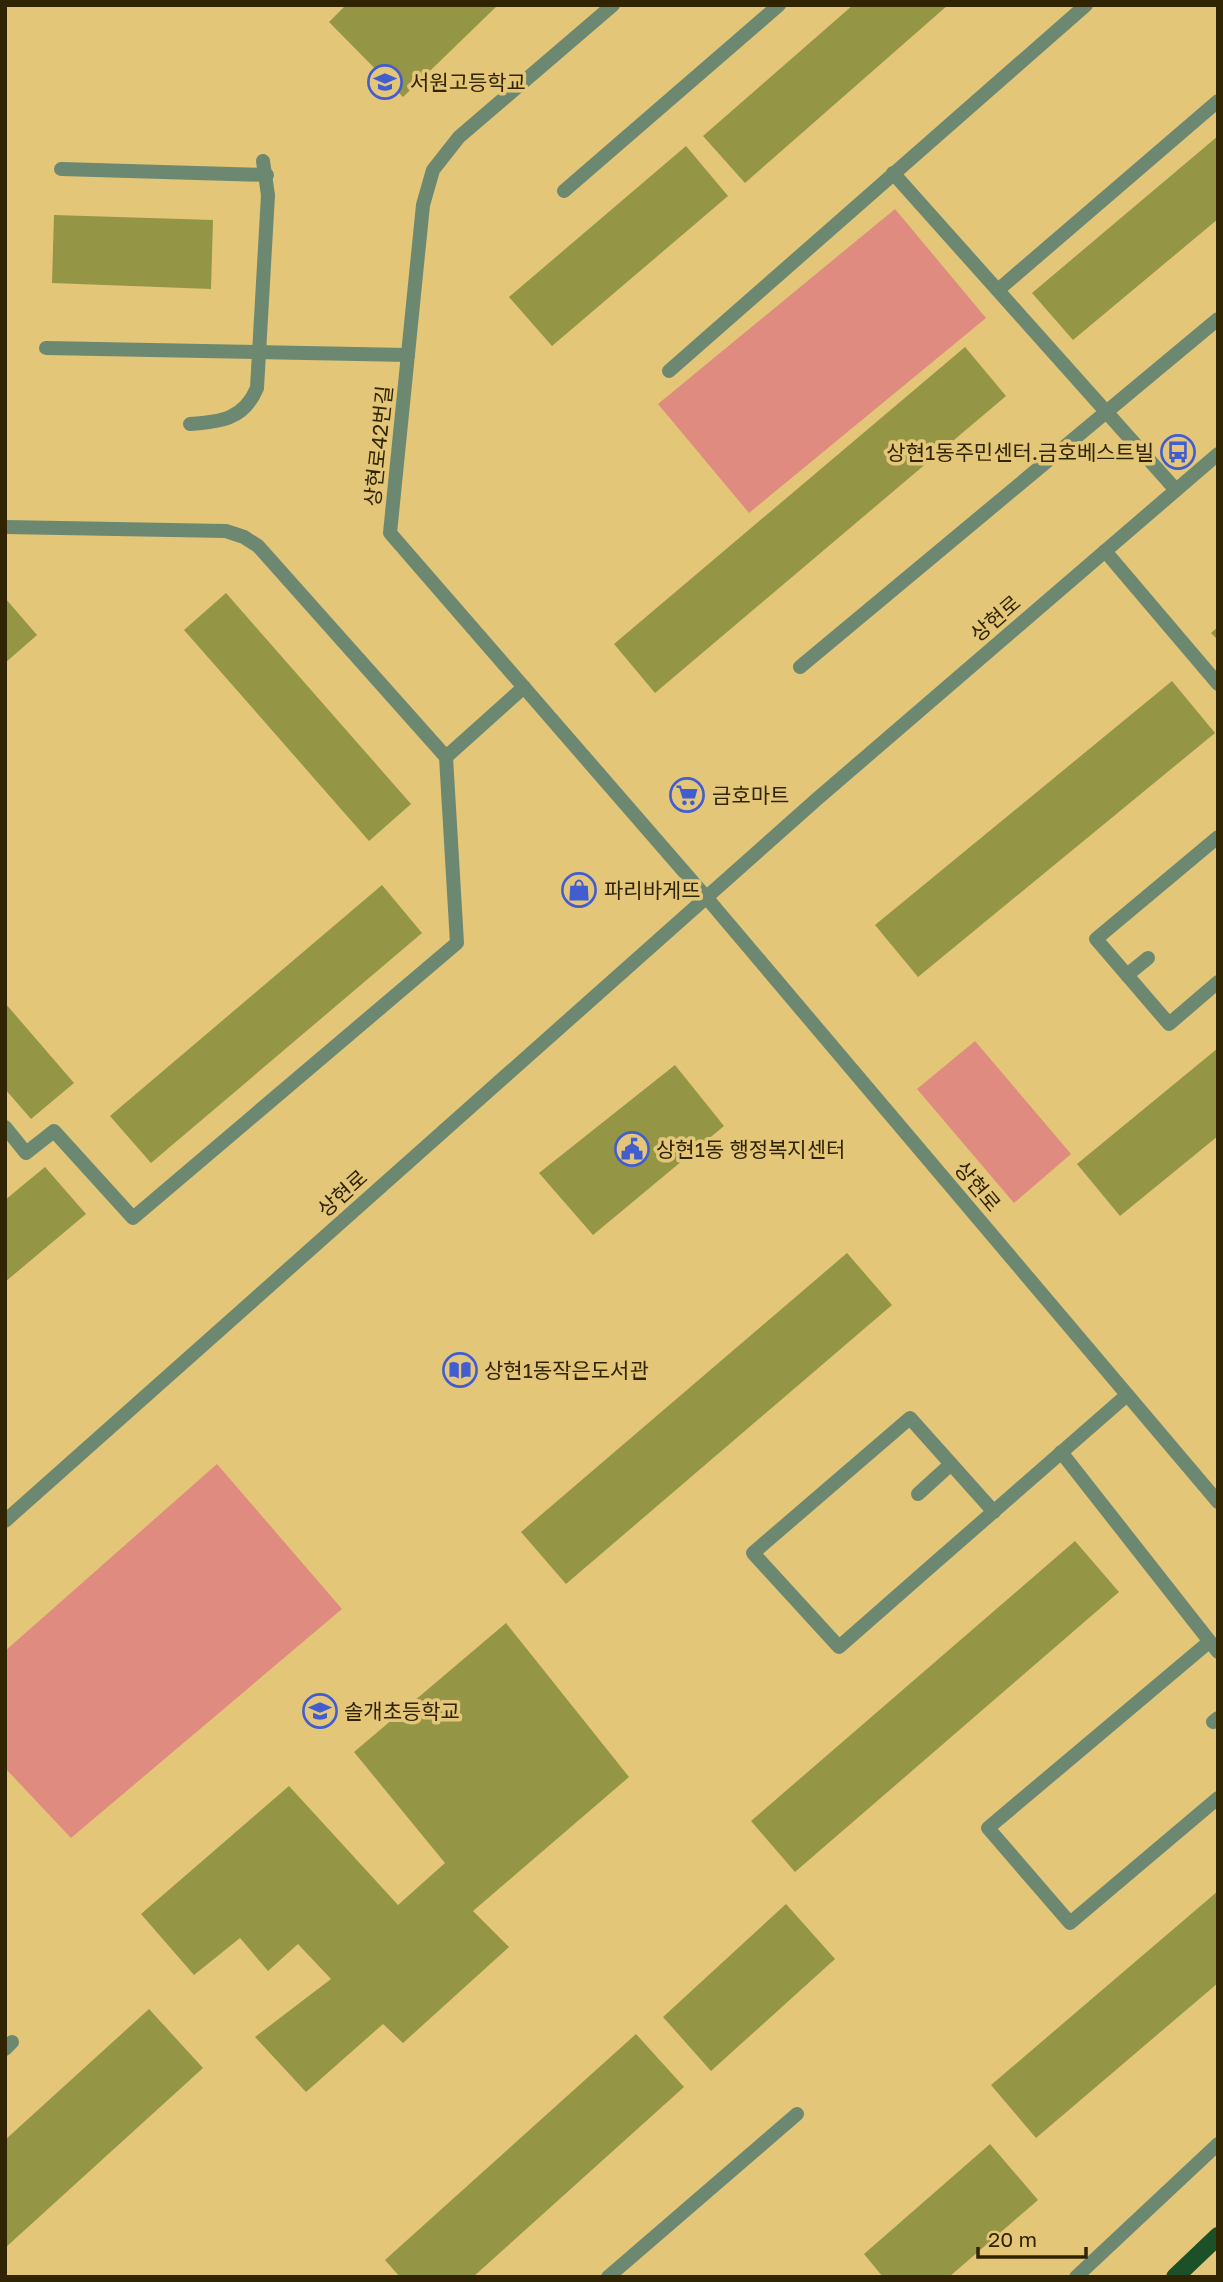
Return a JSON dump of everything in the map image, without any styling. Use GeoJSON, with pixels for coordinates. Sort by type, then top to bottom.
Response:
{"type":"FeatureCollection","features":[{"type":"Feature","properties":{"kind":"main road"},"geometry":{"type":"LineString","coordinates":[[1175,2277],[1218,2236]]}},
{"type":"Feature","properties":{"kind":"street","name":"상현로42번길"},"geometry":{"type":"LineString","coordinates":[[613,5],[460,137],[433,170],[423,205],[390,533],[706,897]]}},
{"type":"Feature","properties":{"kind":"street"},"geometry":{"type":"LineString","coordinates":[[564,191],[779,5]]}},
{"type":"Feature","properties":{"kind":"street"},"geometry":{"type":"LineString","coordinates":[[669,371],[1086,5]]}},
{"type":"Feature","properties":{"kind":"street"},"geometry":{"type":"LineString","coordinates":[[998,290],[1218,101]]}},
{"type":"Feature","properties":{"kind":"street"},"geometry":{"type":"LineString","coordinates":[[61,169],[265,168],[257,388],[251,403],[235,417],[218,423],[190,424]]}},
{"type":"Feature","properties":{"kind":"street"},"geometry":{"type":"LineString","coordinates":[[893,173],[1176,490]]}},
{"type":"Feature","properties":{"kind":"street"},"geometry":{"type":"LineString","coordinates":[[800,667],[1218,319]]}},
{"type":"Feature","properties":{"kind":"street"},"geometry":{"type":"LineString","coordinates":[[46,348],[408,355]]}},
{"type":"Feature","properties":{"kind":"street","name":"상현로"},"geometry":{"type":"LineString","coordinates":[[5,1521],[706,897],[1218,454]]}},
{"type":"Feature","properties":{"kind":"street"},"geometry":{"type":"LineString","coordinates":[[5,527],[226,531],[244,537],[272,562],[446,757],[457,943],[133,1218],[54,1131],[26,1153],[8,1135]]}},
{"type":"Feature","properties":{"kind":"street"},"geometry":{"type":"LineString","coordinates":[[1105,551],[1218,684]]}},
{"type":"Feature","properties":{"kind":"street"},"geometry":{"type":"LineString","coordinates":[[446,757],[524,687]]}},
{"type":"Feature","properties":{"kind":"street"},"geometry":{"type":"LineString","coordinates":[[1218,837],[1096,939],[1168,1024],[1218,982]]}},
{"type":"Feature","properties":{"kind":"street","name":"상현로"},"geometry":{"type":"LineString","coordinates":[[706,897],[1218,1502]]}},
{"type":"Feature","properties":{"kind":"street"},"geometry":{"type":"LineString","coordinates":[[1127,975],[1148,958]]}},
{"type":"Feature","properties":{"kind":"street"},"geometry":{"type":"LineString","coordinates":[[994,1512],[910,1418],[753,1553],[839,1647],[994,1512],[1061,1452],[1128,1395]]}},
{"type":"Feature","properties":{"kind":"street"},"geometry":{"type":"LineString","coordinates":[[1061,1452],[1213,1647],[988,1828],[1070,1923],[1218,1798]]}},
{"type":"Feature","properties":{"kind":"street"},"geometry":{"type":"LineString","coordinates":[[918,1494],[951,1464]]}},
{"type":"Feature","properties":{"kind":"street"},"geometry":{"type":"LineString","coordinates":[[608,2277],[797,2114]]}},
{"type":"Feature","properties":{"kind":"street"},"geometry":{"type":"LineString","coordinates":[[1076,2277],[1218,2144]]}},
{"type":"Feature","properties":{"kind":"shaded area"},"geometry":{"type":"Polygon","coordinates":[[[895,209],[986,318],[749,513],[658,404],[895,209]]]}},
{"type":"Feature","properties":{"kind":"shaded area"},"geometry":{"type":"Polygon","coordinates":[[[975,1041],[1071,1154],[1014,1203],[917,1089],[975,1041]]]}},
{"type":"Feature","properties":{"kind":"shaded area"},"geometry":{"type":"Polygon","coordinates":[[[217,1464],[342,1609],[71,1838],[5,1768],[5,1651],[217,1464]]]}},
{"type":"Feature","properties":{"kind":"building"},"geometry":{"type":"Polygon","coordinates":[[[346,5],[498,5],[403,97],[329,22],[346,5]]]}},
{"type":"Feature","properties":{"kind":"building"},"geometry":{"type":"Polygon","coordinates":[[[853,5],[948,5],[745,183],[703,136],[853,5]]]}},
{"type":"Feature","properties":{"kind":"building"},"geometry":{"type":"Polygon","coordinates":[[[1218,136],[1218,219],[1073,340],[1032,293],[1218,136]]]}},
{"type":"Feature","properties":{"kind":"building"},"geometry":{"type":"Polygon","coordinates":[[[686,146],[728,196],[552,346],[509,297],[686,146]]]}},
{"type":"Feature","properties":{"kind":"building"},"geometry":{"type":"Polygon","coordinates":[[[54,215],[213,220],[211,289],[52,283],[54,215]]]}},
{"type":"Feature","properties":{"kind":"building"},"geometry":{"type":"Polygon","coordinates":[[[965,347],[1006,396],[655,693],[614,644],[965,347]]]}},
{"type":"Feature","properties":{"kind":"building"},"geometry":{"type":"Polygon","coordinates":[[[226,593],[411,804],[369,841],[184,630],[226,593]]]}},
{"type":"Feature","properties":{"kind":"building"},"geometry":{"type":"Polygon","coordinates":[[[5,598],[37,635],[5,663],[5,598]]]}},
{"type":"Feature","properties":{"kind":"building"},"geometry":{"type":"Polygon","coordinates":[[[1218,627],[1218,640],[1211,633],[1218,627]]]}},
{"type":"Feature","properties":{"kind":"building"},"geometry":{"type":"Polygon","coordinates":[[[1172,681],[1215,733],[918,977],[875,925],[1172,681]]]}},
{"type":"Feature","properties":{"kind":"building"},"geometry":{"type":"Polygon","coordinates":[[[382,885],[422,933],[151,1163],[110,1116],[382,885]]]}},
{"type":"Feature","properties":{"kind":"building"},"geometry":{"type":"Polygon","coordinates":[[[5,1003],[74,1083],[31,1119],[5,1089],[5,1003]]]}},
{"type":"Feature","properties":{"kind":"building"},"geometry":{"type":"Polygon","coordinates":[[[1218,1048],[1218,1136],[1120,1216],[1077,1164],[1218,1048]]]}},
{"type":"Feature","properties":{"kind":"building","name":"상현1동 행정복지센터"},"geometry":{"type":"Polygon","coordinates":[[[675,1065],[724,1126],[593,1235],[539,1173],[675,1065]]]}},
{"type":"Feature","properties":{"kind":"building"},"geometry":{"type":"Polygon","coordinates":[[[45,1167],[86,1214],[5,1282],[5,1200],[45,1167]]]}},
{"type":"Feature","properties":{"kind":"building"},"geometry":{"type":"Polygon","coordinates":[[[847,1253],[892,1305],[566,1584],[521,1532],[847,1253]]]}},
{"type":"Feature","properties":{"kind":"building"},"geometry":{"type":"Polygon","coordinates":[[[1075,1541],[1119,1592],[795,1872],[751,1821],[1075,1541]]]}},
{"type":"Feature","properties":{"kind":"building"},"geometry":{"type":"Polygon","coordinates":[[[506,1623],[629,1777],[473,1911],[509,1947],[403,2043],[383,2024],[306,2092],[255,2037],[331,1979],[298,1944],[268,1971],[240,1938],[194,1975],[141,1914],[289,1786],[398,1905],[445,1863],[354,1752],[506,1623]]]}},
{"type":"Feature","properties":{"kind":"building"},"geometry":{"type":"Polygon","coordinates":[[[1218,1891],[1218,1983],[1036,2138],[991,2085],[1218,1891]]]}},
{"type":"Feature","properties":{"kind":"building"},"geometry":{"type":"Polygon","coordinates":[[[786,1904],[835,1959],[711,2071],[663,2017],[786,1904]]]}},
{"type":"Feature","properties":{"kind":"building"},"geometry":{"type":"Polygon","coordinates":[[[149,2009],[203,2068],[5,2248],[5,2140],[149,2009]]]}},
{"type":"Feature","properties":{"kind":"building"},"geometry":{"type":"Polygon","coordinates":[[[636,2034],[684,2087],[473,2277],[400,2277],[385,2260],[636,2034]]]}},
{"type":"Feature","properties":{"kind":"building"},"geometry":{"type":"Polygon","coordinates":[[[990,2144],[1038,2200],[949,2277],[883,2277],[864,2254],[990,2144]]]}},
{"type":"Feature","properties":{"kind":"place","name":"서원고등학교"},"geometry":{"type":"Point","coordinates":[385,82]}},
{"type":"Feature","properties":{"kind":"place","name":"상현1동주민센터.금호베스트빌"},"geometry":{"type":"Point","coordinates":[1178,452]}},
{"type":"Feature","properties":{"kind":"place","name":"금호마트"},"geometry":{"type":"Point","coordinates":[687,795]}},
{"type":"Feature","properties":{"kind":"place","name":"파리바게뜨"},"geometry":{"type":"Point","coordinates":[579,890]}},
{"type":"Feature","properties":{"kind":"place","name":"상현1동 행정복지센터"},"geometry":{"type":"Point","coordinates":[632,1149]}},
{"type":"Feature","properties":{"kind":"place","name":"상현1동작은도서관"},"geometry":{"type":"Point","coordinates":[460,1370]}},
{"type":"Feature","properties":{"kind":"place","name":"솔개초등학교"},"geometry":{"type":"Point","coordinates":[320,1711]}}]}
